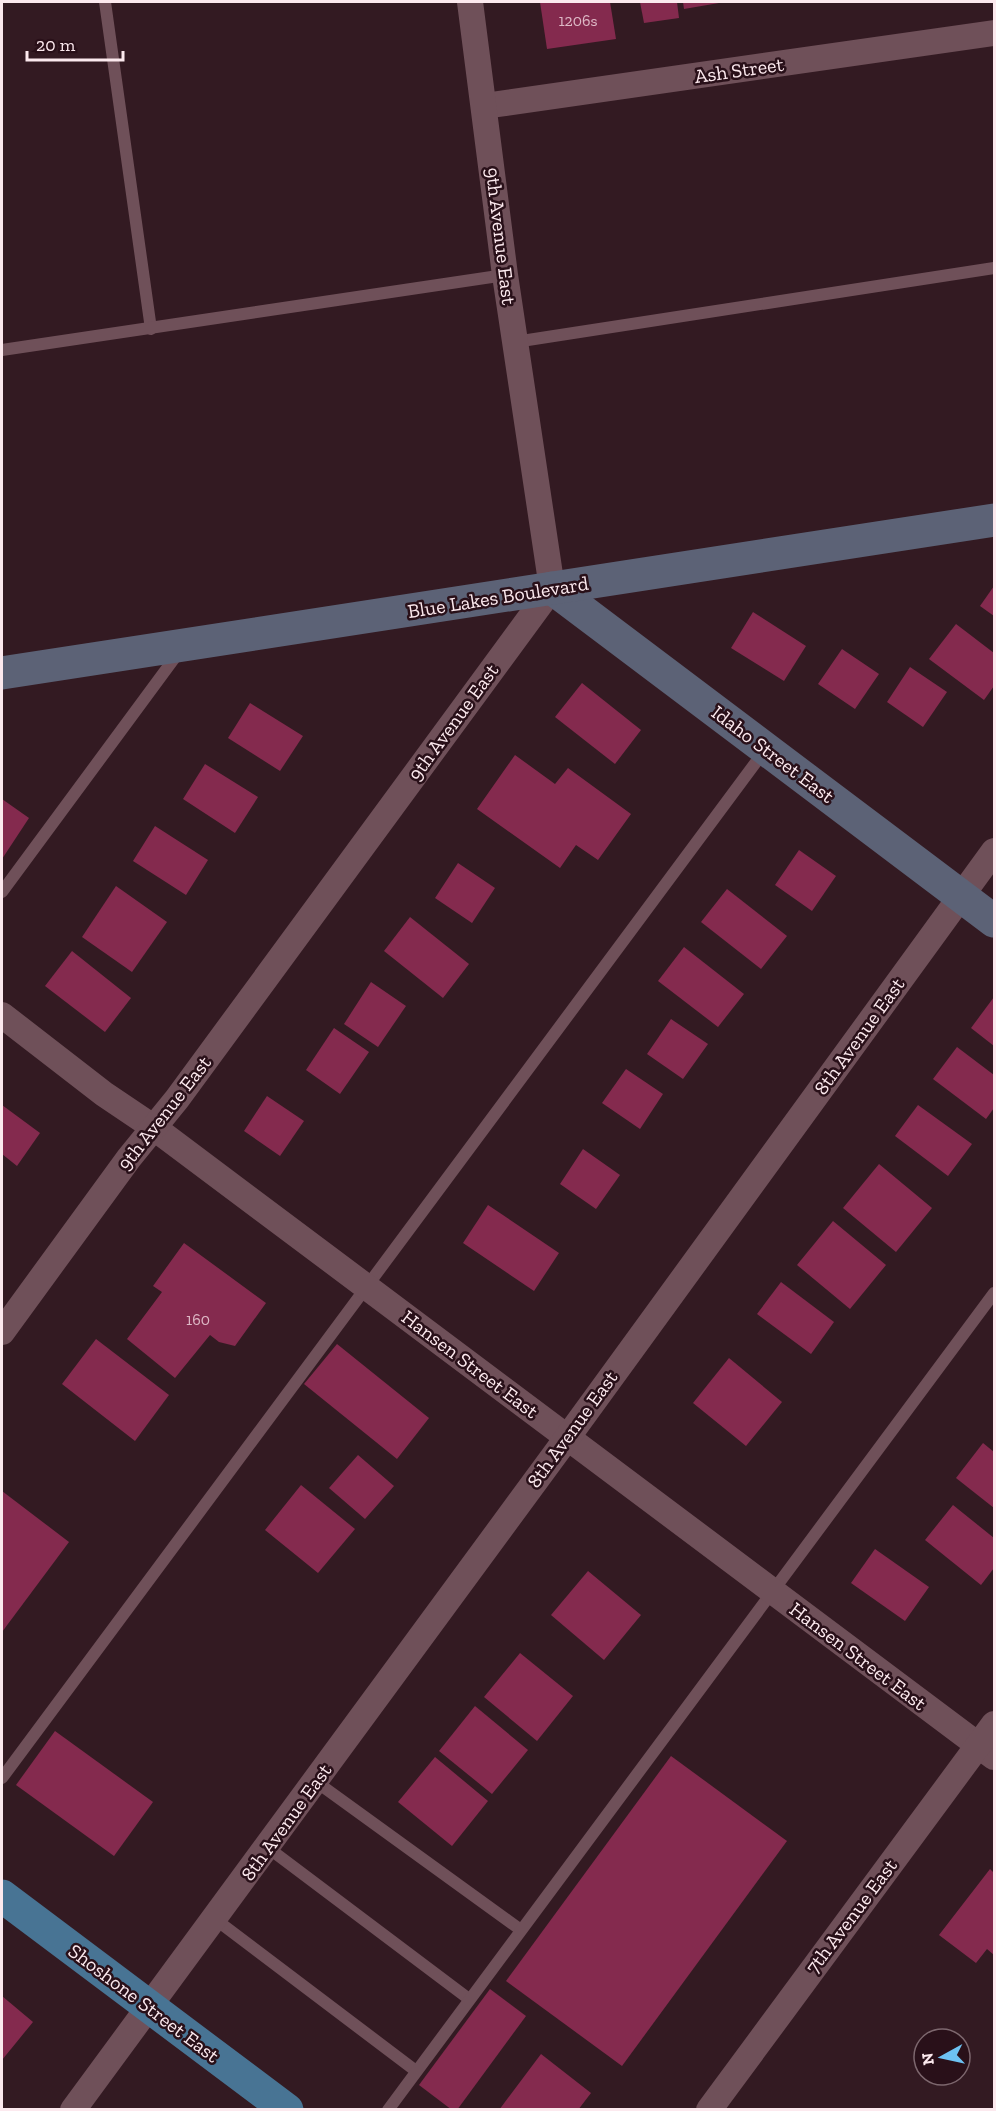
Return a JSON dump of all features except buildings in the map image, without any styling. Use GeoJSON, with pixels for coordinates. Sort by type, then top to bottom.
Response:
{"type":"FeatureCollection","features":[{"type":"Feature","properties":{"kind":"main road","name":"Blue Lakes Boulevard"},"geometry":{"type":"LineString","coordinates":[[2,673],[994,520]]}},
{"type":"Feature","properties":{"kind":"main road","name":"Idaho Street East"},"geometry":{"type":"LineString","coordinates":[[552,588],[994,921]]}},
{"type":"Feature","properties":{"kind":"main road","name":"Shoshone Street East"},"geometry":{"type":"LineString","coordinates":[[2,1896],[287,2109]]}},
{"type":"Feature","properties":{"kind":"street","name":"9th Avenue East"},"geometry":{"type":"LineString","coordinates":[[2,1332],[153,1127],[177,1099],[552,588],[505,275],[470,2]]}},
{"type":"Feature","properties":{"kind":"street","name":"Ash Street"},"geometry":{"type":"LineString","coordinates":[[484,106],[994,33]]}},
{"type":"Feature","properties":{"kind":"street","name":"8th Avenue East"},"geometry":{"type":"LineString","coordinates":[[74,2109],[567,1438],[994,851]]}},
{"type":"Feature","properties":{"kind":"street","name":"Hansen Street East"},"geometry":{"type":"LineString","coordinates":[[2,1015],[104,1094],[153,1127],[986,1751]]}},
{"type":"Feature","properties":{"kind":"street","name":"7th Avenue East"},"geometry":{"type":"LineString","coordinates":[[709,2109],[986,1751],[994,1724]]}},
{"type":"Feature","properties":{"kind":"lane"},"geometry":{"type":"LineString","coordinates":[[105,2],[151,329]]}},
{"type":"Feature","properties":{"kind":"lane"},"geometry":{"type":"LineString","coordinates":[[515,342],[994,268]]}},
{"type":"Feature","properties":{"kind":"lane"},"geometry":{"type":"LineString","coordinates":[[2,350],[505,275]]}},
{"type":"Feature","properties":{"kind":"lane"},"geometry":{"type":"LineString","coordinates":[[2,892],[183,646]]}},
{"type":"Feature","properties":{"kind":"lane"},"geometry":{"type":"LineString","coordinates":[[2,1778],[766,749]]}},
{"type":"Feature","properties":{"kind":"lane"},"geometry":{"type":"LineString","coordinates":[[388,2109],[994,1293]]}},
{"type":"Feature","properties":{"kind":"lane"},"geometry":{"type":"LineString","coordinates":[[315,1781],[521,1930]]}},
{"type":"Feature","properties":{"kind":"lane"},"geometry":{"type":"LineString","coordinates":[[267,1847],[469,1999]]}},
{"type":"Feature","properties":{"kind":"lane"},"geometry":{"type":"LineString","coordinates":[[215,1919],[416,2071]]}}]}
